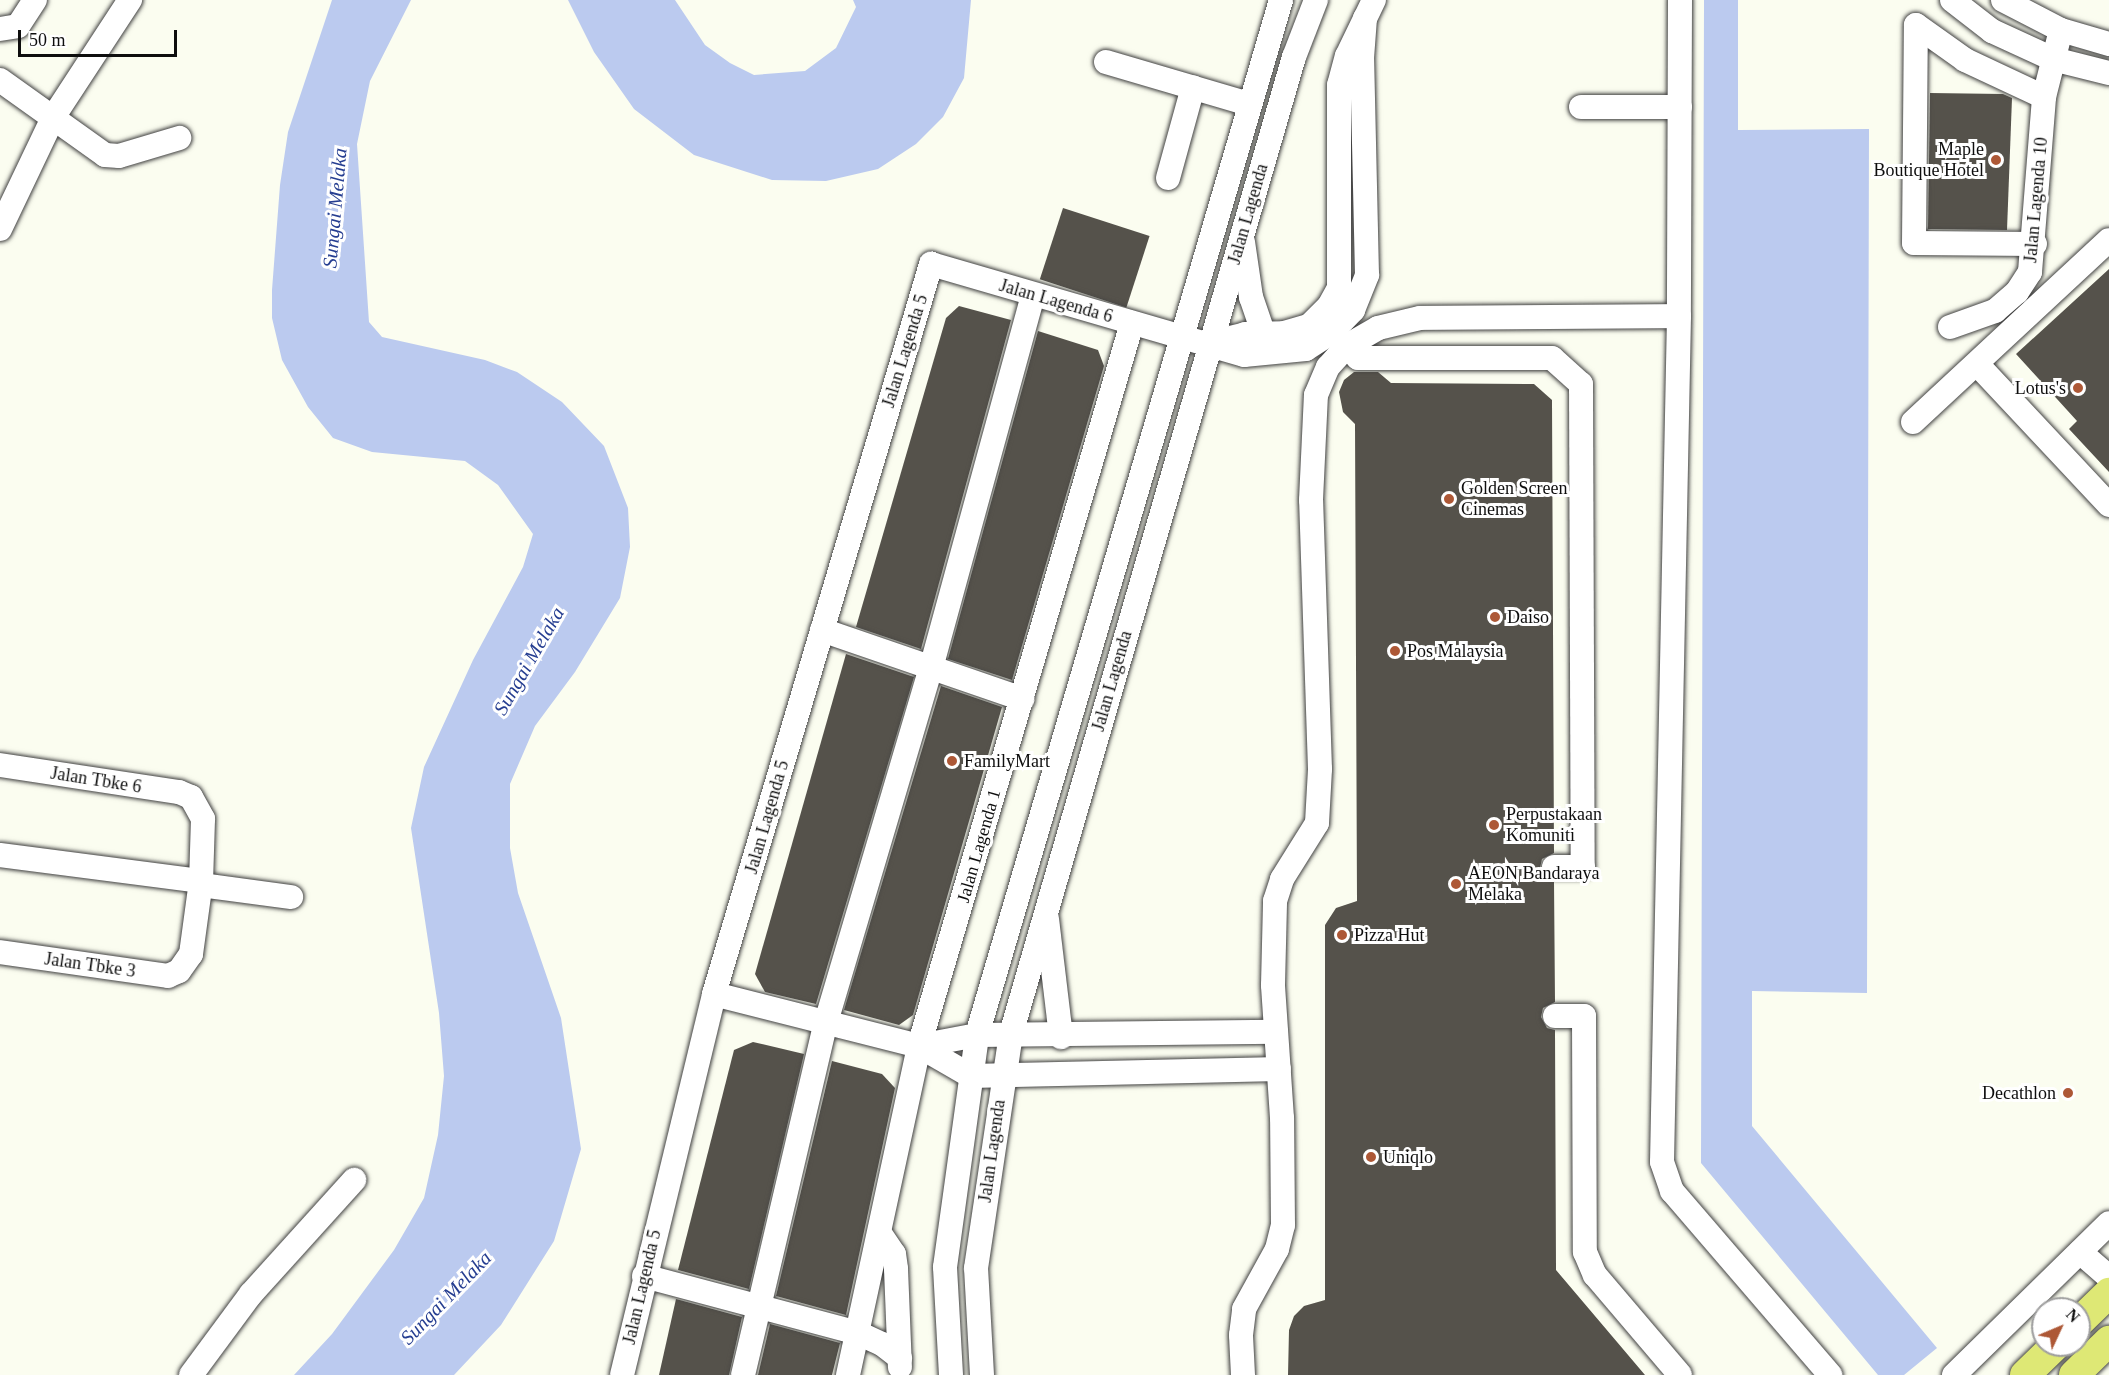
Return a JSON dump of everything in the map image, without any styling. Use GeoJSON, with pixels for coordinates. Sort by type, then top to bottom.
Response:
{"type":"FeatureCollection","features":[{"type":"Feature","properties":{"kind":"main road"},"geometry":{"type":"LineString","coordinates":[[2091,1310],[2109,1293]]}},
{"type":"Feature","properties":{"kind":"main road"},"geometry":{"type":"LineString","coordinates":[[2074,1375],[2109,1341]]}},
{"type":"Feature","properties":{"kind":"main road"},"geometry":{"type":"LineString","coordinates":[[2025,1375],[2044,1357]]}},
{"type":"Feature","properties":{"kind":"street"},"geometry":{"type":"LineString","coordinates":[[0,29],[18,27],[35,0]]}},
{"type":"Feature","properties":{"kind":"street"},"geometry":{"type":"LineString","coordinates":[[0,229],[54,117],[130,0]]}},
{"type":"Feature","properties":{"kind":"street","name":"Jalan Lagenda"},"geometry":{"type":"LineString","coordinates":[[951,1375],[945,1267],[977,1035],[1281,0]]}},
{"type":"Feature","properties":{"kind":"street","name":"Jalan Lagenda"},"geometry":{"type":"LineString","coordinates":[[982,1375],[976,1268],[1011,1034],[1294,57],[1316,0]]}},
{"type":"Feature","properties":{"kind":"street"},"geometry":{"type":"LineString","coordinates":[[1680,0],[1679,316],[1662,1162],[1672,1191],[1830,1375]]}},
{"type":"Feature","properties":{"kind":"street"},"geometry":{"type":"LineString","coordinates":[[1952,0],[1992,31],[2053,59],[2109,73]]}},
{"type":"Feature","properties":{"kind":"street"},"geometry":{"type":"LineString","coordinates":[[2003,0],[2061,30],[2109,44]]}},
{"type":"Feature","properties":{"kind":"street"},"geometry":{"type":"LineString","coordinates":[[1210,343],[1245,334],[1264,335],[1309,326],[1329,306],[1339,288],[1339,85],[1370,9]]}},
{"type":"Feature","properties":{"kind":"street","name":"Jalan Lagenda 6"},"geometry":{"type":"LineString","coordinates":[[931,264],[1033,295],[1210,343],[1244,355],[1306,349],[1331,333],[1353,310],[1367,275],[1362,58],[1370,9]]}},
{"type":"Feature","properties":{"kind":"street"},"geometry":{"type":"LineString","coordinates":[[2035,243],[1914,243],[1916,25],[1965,60],[2044,97]]}},
{"type":"Feature","properties":{"kind":"street","name":"Jalan Lagenda 10"},"geometry":{"type":"LineString","coordinates":[[1950,327],[1995,310],[2017,292],[2030,272],[2035,243],[2044,97],[2061,30]]}},
{"type":"Feature","properties":{"kind":"street"},"geometry":{"type":"LineString","coordinates":[[1106,62],[1249,104]]}},
{"type":"Feature","properties":{"kind":"street"},"geometry":{"type":"LineString","coordinates":[[0,80],[105,155],[119,156],[179,138]]}},
{"type":"Feature","properties":{"kind":"street"},"geometry":{"type":"LineString","coordinates":[[1168,178],[1193,87]]}},
{"type":"Feature","properties":{"kind":"street"},"geometry":{"type":"LineString","coordinates":[[1581,107],[1680,107]]}},
{"type":"Feature","properties":{"kind":"street"},"geometry":{"type":"LineString","coordinates":[[1242,234],[1251,297],[1264,335]]}},
{"type":"Feature","properties":{"kind":"street"},"geometry":{"type":"LineString","coordinates":[[1913,422],[2109,240]]}},
{"type":"Feature","properties":{"kind":"street","name":"Jalan Lagenda 5"},"geometry":{"type":"LineString","coordinates":[[622,1375],[644,1276],[714,994],[931,264]]}},
{"type":"Feature","properties":{"kind":"street"},"geometry":{"type":"LineString","coordinates":[[743,1375],[826,1022],[931,668],[1033,295]]}},
{"type":"Feature","properties":{"kind":"street"},"geometry":{"type":"LineString","coordinates":[[1243,1375],[1241,1335],[1244,1309],[1277,1249],[1283,1225],[1276,1032],[1275,901],[1282,879],[1317,823],[1320,759],[1311,437],[1316,395],[1328,367],[1347,346],[1378,328],[1420,318],[1679,316]]}},
{"type":"Feature","properties":{"kind":"street","name":"Jalan Lagenda 1"},"geometry":{"type":"LineString","coordinates":[[848,1375],[881,1235],[920,1046],[1132,323]]}},
{"type":"Feature","properties":{"kind":"street"},"geometry":{"type":"LineString","coordinates":[[1347,346],[1358,358],[1552,358],[1581,384],[1583,867],[1554,867]]}},
{"type":"Feature","properties":{"kind":"street"},"geometry":{"type":"LineString","coordinates":[[1977,364],[2109,505]]}},
{"type":"Feature","properties":{"kind":"street"},"geometry":{"type":"LineString","coordinates":[[822,630],[1022,699]]}},
{"type":"Feature","properties":{"kind":"street","name":"Jalan Tbke 6"},"geometry":{"type":"LineString","coordinates":[[0,765],[191,797],[203,819],[201,883]]}},
{"type":"Feature","properties":{"kind":"street"},"geometry":{"type":"LineString","coordinates":[[0,855],[291,897]]}},
{"type":"Feature","properties":{"kind":"street","name":"Jalan Tbke 3"},"geometry":{"type":"LineString","coordinates":[[0,952],[168,976],[179,971],[191,954],[201,883]]}},
{"type":"Feature","properties":{"kind":"street"},"geometry":{"type":"LineString","coordinates":[[1046,908],[1061,1037]]}},
{"type":"Feature","properties":{"kind":"street"},"geometry":{"type":"LineString","coordinates":[[714,994],[920,1046],[971,1076],[1279,1069]]}},
{"type":"Feature","properties":{"kind":"street"},"geometry":{"type":"LineString","coordinates":[[1555,1016],[1584,1016],[1585,1252],[1595,1275],[1680,1375]]}},
{"type":"Feature","properties":{"kind":"street"},"geometry":{"type":"LineString","coordinates":[[920,1046],[977,1035],[1011,1034],[1061,1037],[1276,1032]]}},
{"type":"Feature","properties":{"kind":"street"},"geometry":{"type":"LineString","coordinates":[[191,1375],[251,1294],[354,1180]]}},
{"type":"Feature","properties":{"kind":"street"},"geometry":{"type":"LineString","coordinates":[[1954,1375],[2109,1223]]}},
{"type":"Feature","properties":{"kind":"street"},"geometry":{"type":"LineString","coordinates":[[881,1235],[894,1254],[900,1367]]}},
{"type":"Feature","properties":{"kind":"street"},"geometry":{"type":"LineString","coordinates":[[2080,1252],[2109,1277]]}},
{"type":"Feature","properties":{"kind":"street"},"geometry":{"type":"LineString","coordinates":[[644,1276],[858,1333],[882,1344],[900,1367]]}},
{"type":"Feature","properties":{"kind":"water","name":"Sungai Melaka"},"geometry":{"type":"Polygon","coordinates":[[[332,0],[411,0],[370,81],[357,144],[369,322],[382,337],[485,360],[517,372],[562,402],[604,446],[628,508],[630,547],[620,598],[575,672],[535,726],[510,784],[510,848],[518,893],[561,1018],[581,1149],[554,1241],[501,1325],[454,1375],[294,1375],[332,1334],[394,1250],[424,1198],[438,1135],[444,1076],[439,1013],[411,828],[424,767],[473,660],[523,567],[533,534],[498,485],[465,461],[372,452],[333,438],[308,407],[282,360],[272,318],[280,185],[288,132],[332,0]]]}},
{"type":"Feature","properties":{"kind":"water"},"geometry":{"type":"Polygon","coordinates":[[[568,0],[675,0],[705,45],[730,63],[754,75],[805,71],[836,48],[856,7],[853,0],[971,0],[964,78],[943,117],[916,144],[878,169],[826,181],[772,180],[694,155],[634,109],[594,52],[568,0]]]}},
{"type":"Feature","properties":{"kind":"water"},"geometry":{"type":"Polygon","coordinates":[[[1704,0],[1738,0],[1738,130],[1869,129],[1867,993],[1752,991],[1752,1126],[1937,1348],[1904,1375],[1878,1375],[1701,1163],[1704,0]]]}},
{"type":"Feature","properties":{"kind":"building"},"geometry":{"type":"Polygon","coordinates":[[[1930,93],[2003,94],[2012,98],[2007,230],[1928,229],[1930,93]]]}},
{"type":"Feature","properties":{"kind":"building"},"geometry":{"type":"Polygon","coordinates":[[[1063,208],[1150,236],[1126,307],[1040,279],[1063,208]]]}},
{"type":"Feature","properties":{"kind":"building","name":"Lotus's"},"geometry":{"type":"Polygon","coordinates":[[[2109,269],[2109,472],[2069,429],[2077,421],[2016,354],[2109,269]]]}},
{"type":"Feature","properties":{"kind":"building"},"geometry":{"type":"Polygon","coordinates":[[[959,306],[1011,320],[921,649],[856,627],[946,318],[959,306]]]}},
{"type":"Feature","properties":{"kind":"building"},"geometry":{"type":"Polygon","coordinates":[[[1038,331],[1098,350],[1104,366],[1012,680],[948,659],[1038,331]]]}},
{"type":"Feature","properties":{"kind":"building","name":"AEON Bandaraya Melaka"},"geometry":{"type":"Polygon","coordinates":[[[1354,372],[1378,372],[1391,383],[1534,384],[1552,400],[1554,853],[1542,859],[1540,868],[1546,879],[1554,881],[1555,1002],[1543,1008],[1541,1017],[1547,1028],[1555,1030],[1556,1270],[1645,1375],[1288,1375],[1289,1330],[1294,1316],[1304,1306],[1325,1300],[1325,925],[1336,908],[1357,901],[1355,424],[1343,412],[1339,392],[1344,380],[1354,372]]]}},
{"type":"Feature","properties":{"kind":"building"},"geometry":{"type":"Polygon","coordinates":[[[846,654],[914,677],[816,1004],[765,992],[755,974],[846,654]]]}},
{"type":"Feature","properties":{"kind":"building"},"geometry":{"type":"Polygon","coordinates":[[[941,686],[1002,707],[913,1015],[899,1025],[844,1010],[941,686]]]}},
{"type":"Feature","properties":{"kind":"building"},"geometry":{"type":"Polygon","coordinates":[[[753,1042],[804,1054],[749,1289],[678,1270],[734,1050],[753,1042]]]}},
{"type":"Feature","properties":{"kind":"building"},"geometry":{"type":"Polygon","coordinates":[[[832,1061],[882,1074],[895,1088],[846,1315],[776,1296],[832,1061]]]}},
{"type":"Feature","properties":{"kind":"building"},"geometry":{"type":"Polygon","coordinates":[[[676,1299],[742,1317],[729,1375],[659,1375],[676,1299]]]}},
{"type":"Feature","properties":{"kind":"building"},"geometry":{"type":"Polygon","coordinates":[[[770,1324],[840,1343],[832,1375],[758,1375],[770,1324]]]}},
{"type":"Feature","properties":{"kind":"place","name":"Maple Boutique Hotel"},"geometry":{"type":"Point","coordinates":[1996,160]}},
{"type":"Feature","properties":{"kind":"place","name":"Lotus's"},"geometry":{"type":"Point","coordinates":[2078,388]}},
{"type":"Feature","properties":{"kind":"place","name":"Golden Screen Cinemas"},"geometry":{"type":"Point","coordinates":[1449,499]}},
{"type":"Feature","properties":{"kind":"place","name":"Daiso"},"geometry":{"type":"Point","coordinates":[1495,617]}},
{"type":"Feature","properties":{"kind":"place","name":"Pos Malaysia"},"geometry":{"type":"Point","coordinates":[1395,651]}},
{"type":"Feature","properties":{"kind":"place","name":"FamilyMart"},"geometry":{"type":"Point","coordinates":[952,761]}},
{"type":"Feature","properties":{"kind":"place","name":"Perpustakaan Komuniti"},"geometry":{"type":"Point","coordinates":[1494,825]}},
{"type":"Feature","properties":{"kind":"place","name":"AEON Bandaraya Melaka"},"geometry":{"type":"Point","coordinates":[1456,884]}},
{"type":"Feature","properties":{"kind":"place","name":"Pizza Hut"},"geometry":{"type":"Point","coordinates":[1342,935]}},
{"type":"Feature","properties":{"kind":"place","name":"Decathlon"},"geometry":{"type":"Point","coordinates":[2068,1093]}},
{"type":"Feature","properties":{"kind":"place","name":"Uniqlo"},"geometry":{"type":"Point","coordinates":[1371,1157]}}]}
